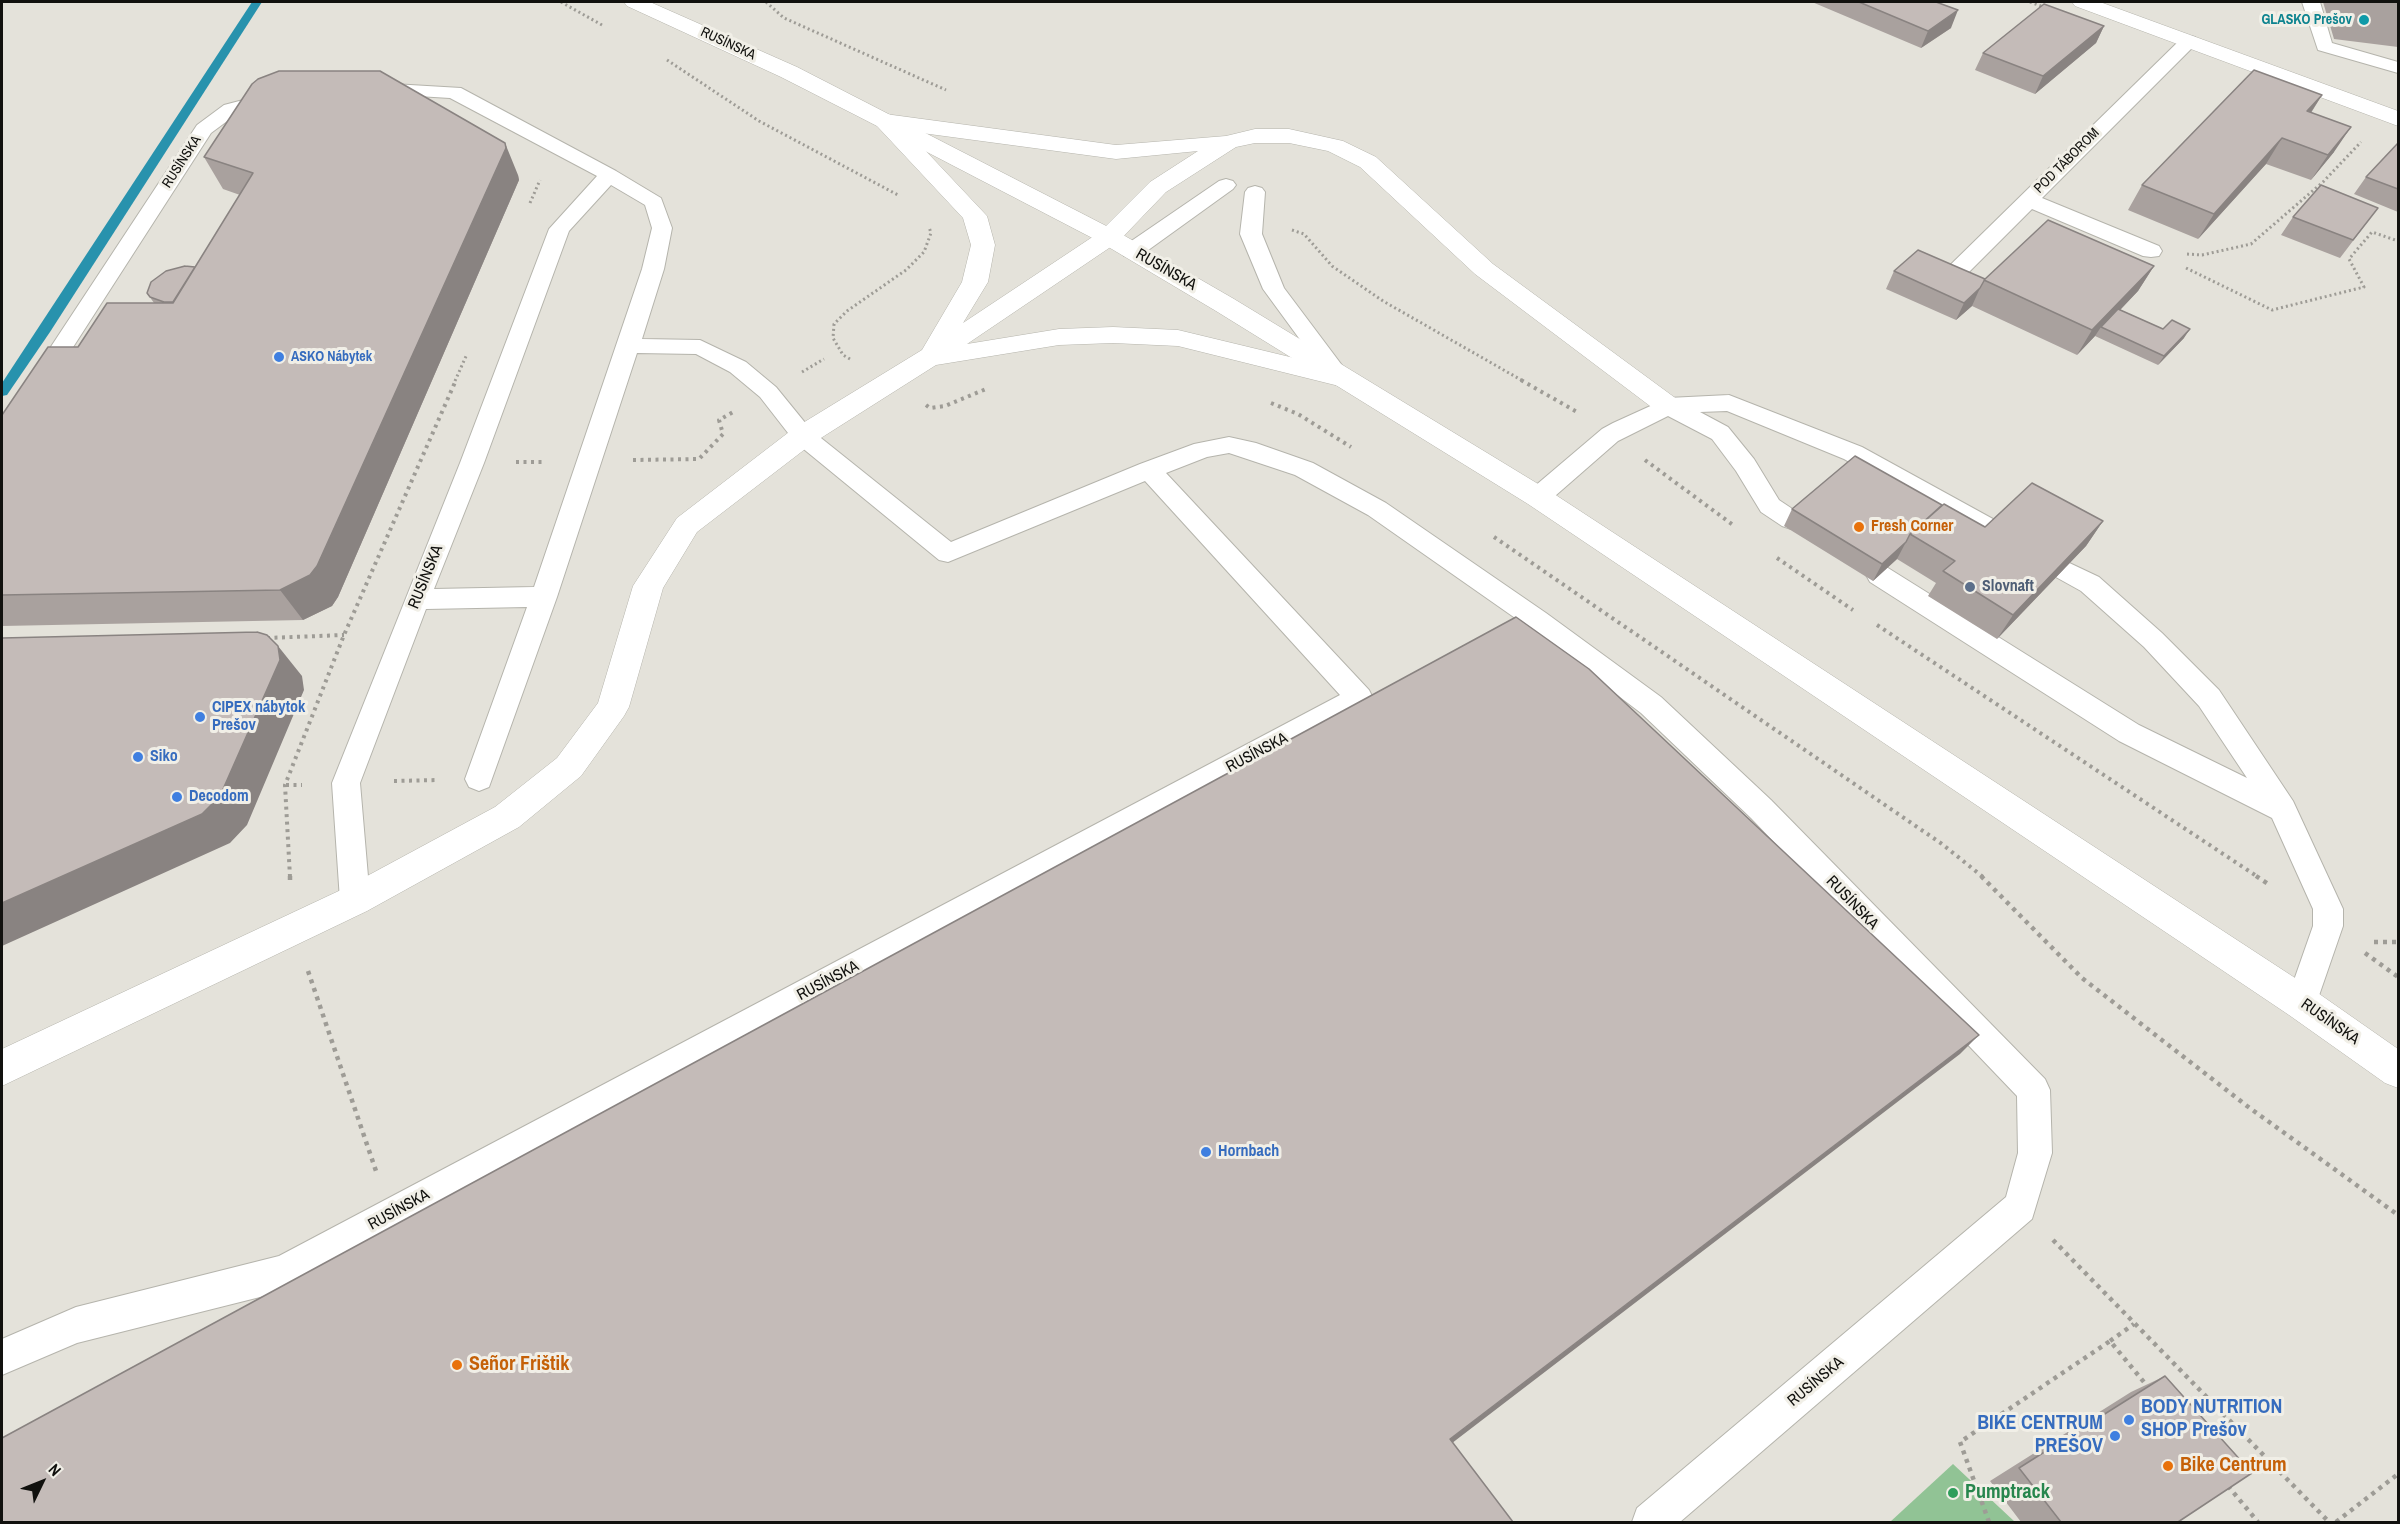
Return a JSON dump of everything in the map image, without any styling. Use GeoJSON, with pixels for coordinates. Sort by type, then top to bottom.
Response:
{"type":"FeatureCollection","features":[{"type":"Feature","properties":{"kind":"street","name":"RUSÍNSKA"},"geometry":{"type":"LineString","coordinates":[[634,2],[789,72],[885,121],[1121,244],[1225,305],[1538,497],[2302,1003],[2398,1070]]}},
{"type":"Feature","properties":{"kind":"street"},"geometry":{"type":"LineString","coordinates":[[2082,2],[2398,119]]}},
{"type":"Feature","properties":{"kind":"street"},"geometry":{"type":"LineString","coordinates":[[885,121],[1116,152],[1228,142],[1255,136],[1289,136],[1335,146],[1368,162],[1484,269],[1668,406]]}},
{"type":"Feature","properties":{"kind":"street"},"geometry":{"type":"LineString","coordinates":[[885,121],[975,216],[983,245],[975,282],[928,358]]}},
{"type":"Feature","properties":{"kind":"street"},"geometry":{"type":"LineString","coordinates":[[2,1068],[355,900],[507,817],[569,767],[613,707],[648,586],[687,525],[803,436],[928,358],[1121,244],[1158,187],[1228,142]]}},
{"type":"Feature","properties":{"kind":"street"},"geometry":{"type":"LineString","coordinates":[[928,358],[1059,337],[1178,338],[1339,377]]}},
{"type":"Feature","properties":{"kind":"lane"},"geometry":{"type":"LineString","coordinates":[[2312,2],[2324,46],[2398,68]]}},
{"type":"Feature","properties":{"kind":"lane","name":"POD TÁBOROM"},"geometry":{"type":"LineString","coordinates":[[1946,282],[2189,41]]}},
{"type":"Feature","properties":{"kind":"lane"},"geometry":{"type":"LineString","coordinates":[[354,89],[454,92],[609,175],[654,202],[662,228],[652,269],[544,597],[479,779]]}},
{"type":"Feature","properties":{"kind":"lane","name":"RUSÍNSKA"},"geometry":{"type":"LineString","coordinates":[[2,439],[204,129],[231,109],[292,93]]}},
{"type":"Feature","properties":{"kind":"lane","name":"RUSÍNSKA"},"geometry":{"type":"LineString","coordinates":[[355,900],[346,783],[472,462],[559,229],[609,175]]}},
{"type":"Feature","properties":{"kind":"lane"},"geometry":{"type":"LineString","coordinates":[[1121,244],[1226,185]]}},
{"type":"Feature","properties":{"kind":"lane"},"geometry":{"type":"LineString","coordinates":[[1255,192],[1251,234],[1274,289],[1339,377]]}},
{"type":"Feature","properties":{"kind":"lane"},"geometry":{"type":"LineString","coordinates":[[2028,200],[2151,251]]}},
{"type":"Feature","properties":{"kind":"lane","name":"RUSÍNSKA"},"geometry":{"type":"LineString","coordinates":[[627,346],[700,347],[738,367],[768,392],[803,436],[948,553],[1203,450],[1229,445],[1247,448],[1304,469],[1377,509],[1537,620],[1651,705],[1761,809],[2033,1090],[2035,1153],[2020,1207],[1651,1522]]}},
{"type":"Feature","properties":{"kind":"lane"},"geometry":{"type":"LineString","coordinates":[[1538,497],[1610,435],[1668,406],[1729,403],[1853,453],[1993,530]]}},
{"type":"Feature","properties":{"kind":"lane"},"geometry":{"type":"LineString","coordinates":[[1668,406],[1720,434],[1745,465],[1770,506],[1791,520]]}},
{"type":"Feature","properties":{"kind":"lane","name":"RUSÍNSKA"},"geometry":{"type":"LineString","coordinates":[[2,1357],[76,1325],[284,1273],[1359,698],[1149,470]]}},
{"type":"Feature","properties":{"kind":"lane"},"geometry":{"type":"LineString","coordinates":[[2063,569],[2090,584],[2153,640],[2209,698],[2283,810],[2328,909],[2328,926],[2302,1003]]}},
{"type":"Feature","properties":{"kind":"lane"},"geometry":{"type":"LineString","coordinates":[[1879,575],[2129,734],[2283,810]]}},
{"type":"Feature","properties":{"kind":"lane"},"geometry":{"type":"LineString","coordinates":[[417,599],[544,597]]}},
{"type":"Feature","properties":{"kind":"path"},"geometry":{"type":"LineString","coordinates":[[766,2],[784,18],[946,90]]}},
{"type":"Feature","properties":{"kind":"path"},"geometry":{"type":"LineString","coordinates":[[2151,251],[2202,255],[2251,244],[2324,182],[2365,138]]}},
{"type":"Feature","properties":{"kind":"path"},"geometry":{"type":"LineString","coordinates":[[1252,223],[1286,227],[1304,234],[1332,266],[1383,301],[1586,417],[1735,527]]}},
{"type":"Feature","properties":{"kind":"path"},"geometry":{"type":"LineString","coordinates":[[2151,251],[2272,310],[2364,287],[2349,260],[2372,232],[2398,241]]}},
{"type":"Feature","properties":{"kind":"path"},"geometry":{"type":"LineString","coordinates":[[798,375],[824,359]]}},
{"type":"Feature","properties":{"kind":"path"},"geometry":{"type":"LineString","coordinates":[[1774,556],[1862,616]]}},
{"type":"Feature","properties":{"kind":"path"},"geometry":{"type":"LineString","coordinates":[[1872,622],[2268,884]]}},
{"type":"Feature","properties":{"kind":"path"},"geometry":{"type":"LineString","coordinates":[[261,639],[344,635]]}},
{"type":"Feature","properties":{"kind":"path"},"geometry":{"type":"LineString","coordinates":[[2374,942],[2398,942]]}},
{"type":"Feature","properties":{"kind":"path"},"geometry":{"type":"LineString","coordinates":[[2020,1207],[2329,1522]]}},
{"type":"Feature","properties":{"kind":"path"},"geometry":{"type":"LineString","coordinates":[[1989,1522],[1960,1442],[2134,1324]]}},
{"type":"Feature","properties":{"kind":"path"},"geometry":{"type":"LineString","coordinates":[[2110,1341],[2155,1395]]}},
{"type":"Feature","properties":{"kind":"path"},"geometry":{"type":"LineString","coordinates":[[2336,1522],[2398,1474]]}},
{"type":"Feature","properties":{"kind":"path"},"geometry":{"type":"LineString","coordinates":[[2222,1477],[2258,1522]]}},
{"type":"Feature","properties":{"kind":"green space","name":"Pumptrack"},"geometry":{"type":"Polygon","coordinates":[[[1953,1464],[2015,1522],[1890,1522],[1953,1464]]]}},
{"type":"Feature","properties":{"kind":"building"},"geometry":{"type":"Polygon","coordinates":[[[1859,2],[1936,2],[1958,10],[1928,31],[1859,2]]]}},
{"type":"Feature","properties":{"kind":"building"},"geometry":{"type":"Polygon","coordinates":[[[2044,4],[2104,26],[2043,76],[1983,53],[2044,4]]]}},
{"type":"Feature","properties":{"kind":"building"},"geometry":{"type":"Polygon","coordinates":[[[2254,70],[2322,95],[2307,111],[2351,127],[2328,155],[2282,138],[2214,214],[2142,185],[2254,70]]]}},
{"type":"Feature","properties":{"kind":"building","name":"ASKO Nábytek"},"geometry":{"type":"Polygon","coordinates":[[[279,71],[380,71],[505,143],[506,148],[317,566],[310,575],[280,590],[2,595],[2,415],[48,347],[78,347],[107,303],[173,303],[253,173],[204,157],[252,84],[258,79],[279,71]]]}},
{"type":"Feature","properties":{"kind":"building"},"geometry":{"type":"Polygon","coordinates":[[[2398,143],[2398,189],[2366,177],[2398,143]]]}},
{"type":"Feature","properties":{"kind":"building"},"geometry":{"type":"Polygon","coordinates":[[[2321,185],[2378,208],[2353,240],[2293,217],[2321,185]]]}},
{"type":"Feature","properties":{"kind":"building"},"geometry":{"type":"Polygon","coordinates":[[[2048,220],[2154,266],[2092,330],[1984,280],[2048,220]]]}},
{"type":"Feature","properties":{"kind":"building"},"geometry":{"type":"Polygon","coordinates":[[[1918,250],[1985,279],[1980,288],[1964,303],[1894,271],[1918,250]]]}},
{"type":"Feature","properties":{"kind":"building"},"geometry":{"type":"Polygon","coordinates":[[[185,266],[195,267],[173,302],[164,302],[150,297],[147,293],[151,282],[166,271],[185,266]]]}},
{"type":"Feature","properties":{"kind":"building"},"geometry":{"type":"Polygon","coordinates":[[[2118,309],[2163,329],[2172,320],[2190,329],[2164,356],[2101,327],[2118,309]]]}},
{"type":"Feature","properties":{"kind":"building","name":"Fresh Corner"},"geometry":{"type":"Polygon","coordinates":[[[1855,456],[1942,505],[1882,564],[1792,509],[1855,456]]]}},
{"type":"Feature","properties":{"kind":"building"},"geometry":{"type":"Polygon","coordinates":[[[2032,483],[2103,521],[2013,615],[1943,571],[1955,561],[1910,534],[1944,504],[1985,527],[2032,483]]]}},
{"type":"Feature","properties":{"kind":"building","name":"Hornbach"},"geometry":{"type":"Polygon","coordinates":[[[1516,617],[1589,669],[1979,1035],[1450,1439],[1513,1522],[2,1522],[2,1438],[1516,617]]]}},
{"type":"Feature","properties":{"kind":"building","name":"Siko"},"geometry":{"type":"Polygon","coordinates":[[[257,632],[267,635],[278,646],[280,660],[220,796],[202,814],[2,903],[2,638],[257,632]]]}},
{"type":"Feature","properties":{"kind":"building","name":"BIKE CENTRUM PREŠOV"},"geometry":{"type":"Polygon","coordinates":[[[2165,1376],[2252,1473],[2178,1522],[2061,1522],[2019,1468],[2165,1376]]]}},
{"type":"Feature","properties":{"kind":"waterway"},"geometry":{"type":"LineString","coordinates":[[2,392],[257,2]]}},
{"type":"Feature","properties":{"kind":"place","name":"GLASKO Prešov"},"geometry":{"type":"Point","coordinates":[2364,20]}},
{"type":"Feature","properties":{"kind":"place","name":"ASKO Nábytek"},"geometry":{"type":"Point","coordinates":[279,357]}},
{"type":"Feature","properties":{"kind":"place","name":"Fresh Corner"},"geometry":{"type":"Point","coordinates":[1859,527]}},
{"type":"Feature","properties":{"kind":"place","name":"Slovnaft"},"geometry":{"type":"Point","coordinates":[1970,587]}},
{"type":"Feature","properties":{"kind":"place","name":"CIPEX nábytok Prešov"},"geometry":{"type":"Point","coordinates":[200,717]}},
{"type":"Feature","properties":{"kind":"place","name":"Siko"},"geometry":{"type":"Point","coordinates":[138,757]}},
{"type":"Feature","properties":{"kind":"place","name":"Decodom"},"geometry":{"type":"Point","coordinates":[177,797]}},
{"type":"Feature","properties":{"kind":"place","name":"Hornbach"},"geometry":{"type":"Point","coordinates":[1206,1152]}},
{"type":"Feature","properties":{"kind":"place","name":"Señor Frištik"},"geometry":{"type":"Point","coordinates":[457,1365]}},
{"type":"Feature","properties":{"kind":"place","name":"BODY NUTRITION SHOP Prešov"},"geometry":{"type":"Point","coordinates":[2129,1420]}},
{"type":"Feature","properties":{"kind":"place","name":"BIKE CENTRUM PREŠOV"},"geometry":{"type":"Point","coordinates":[2115,1436]}},
{"type":"Feature","properties":{"kind":"place","name":"Bike Centrum"},"geometry":{"type":"Point","coordinates":[2168,1466]}},
{"type":"Feature","properties":{"kind":"place","name":"Pumptrack"},"geometry":{"type":"Point","coordinates":[1953,1493]}}]}
